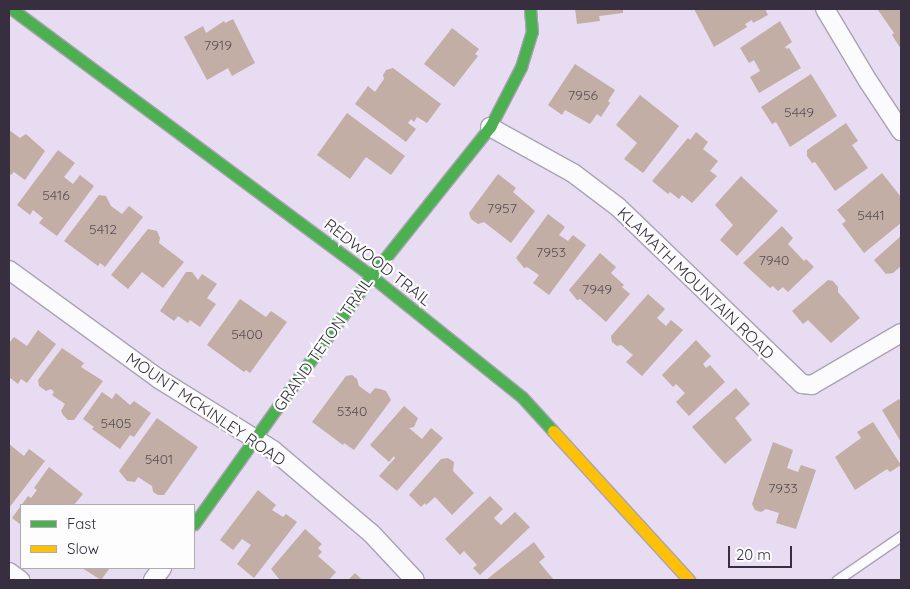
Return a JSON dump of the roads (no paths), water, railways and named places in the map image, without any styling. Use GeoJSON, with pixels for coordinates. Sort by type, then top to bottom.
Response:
{"type":"FeatureCollection","features":[{"type":"Feature","properties":{"kind":"street","name":"REDWOOD TRAIL"},"geometry":{"type":"LineString","coordinates":[[12,9],[371,276],[522,398],[689,580]]}},
{"type":"Feature","properties":{"kind":"street","name":"GRAND TETON TRAIL"},"geometry":{"type":"LineString","coordinates":[[195,523],[371,276],[490,127],[521,67],[532,32],[530,9]]}},
{"type":"Feature","properties":{"kind":"street"},"geometry":{"type":"LineString","coordinates":[[825,9],[868,81],[901,131]]}},
{"type":"Feature","properties":{"kind":"street","name":"KLAMATH MOUNTAIN ROAD"},"geometry":{"type":"LineString","coordinates":[[490,127],[573,173],[618,207],[802,384],[812,385],[901,333]]}},
{"type":"Feature","properties":{"kind":"street","name":"MOUNT MCKINLEY ROAD"},"geometry":{"type":"LineString","coordinates":[[9,270],[159,379],[273,450],[371,533],[415,580]]}},
{"type":"Feature","properties":{"kind":"street"},"geometry":{"type":"LineString","coordinates":[[153,580],[161,569]]}},
{"type":"Feature","properties":{"kind":"street"},"geometry":{"type":"LineString","coordinates":[[9,572],[20,580]]}},
{"type":"Feature","properties":{"kind":"lane"},"geometry":{"type":"LineString","coordinates":[[837,580],[901,536]]}}]}
